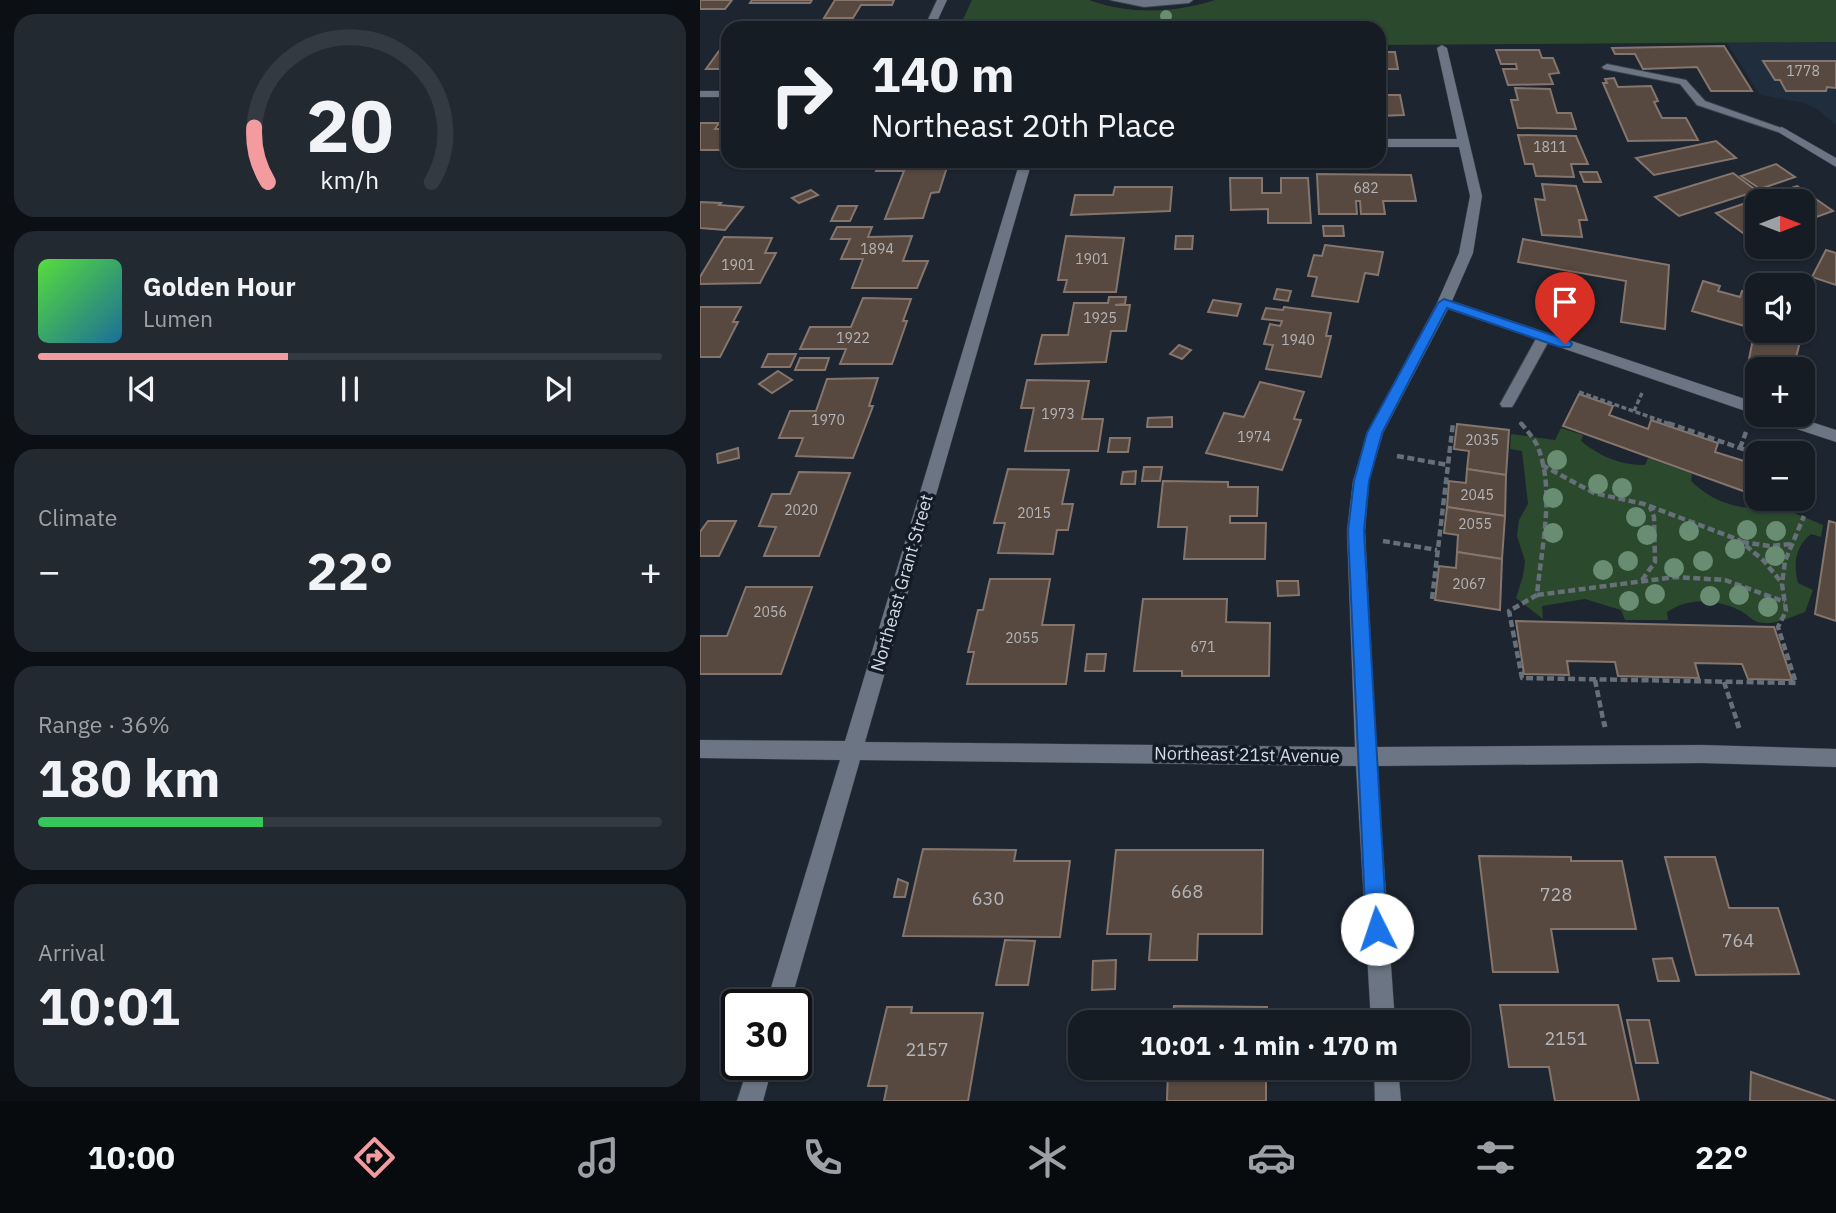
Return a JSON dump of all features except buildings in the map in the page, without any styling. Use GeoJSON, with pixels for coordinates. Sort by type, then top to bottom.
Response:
{"type":"FeatureCollection","features":[{"type":"Feature","properties":{"kind":"street"},"geometry":{"type":"LineString","coordinates":[[932,21],[942,0]]}},
{"type":"Feature","properties":{"kind":"street"},"geometry":{"type":"LineString","coordinates":[[1382,1010],[1366,757],[1356,537],[1361,481],[1374,433],[1444,303],[1466,253],[1476,196],[1442,48]]}},
{"type":"Feature","properties":{"kind":"street"},"geometry":{"type":"LineString","coordinates":[[700,94],[721,94]]}},
{"type":"Feature","properties":{"kind":"street"},"geometry":{"type":"LineString","coordinates":[[1782,130],[1836,163]]}},
{"type":"Feature","properties":{"kind":"street"},"geometry":{"type":"LineString","coordinates":[[1386,143],[1464,143]]}},
{"type":"Feature","properties":{"kind":"street","name":"Northeast Grant Street"},"geometry":{"type":"LineString","coordinates":[[782,989],[1024,168]]}},
{"type":"Feature","properties":{"kind":"street"},"geometry":{"type":"LineString","coordinates":[[1444,303],[1745,405]]}},
{"type":"Feature","properties":{"kind":"street"},"geometry":{"type":"LineString","coordinates":[[1809,427],[1836,436]]}},
{"type":"Feature","properties":{"kind":"street","name":"Northeast 21st Avenue"},"geometry":{"type":"LineString","coordinates":[[700,749],[1366,757],[1748,755],[1836,758]]}},
{"type":"Feature","properties":{"kind":"street"},"geometry":{"type":"LineString","coordinates":[[750,1101],[756,1080]]}},
{"type":"Feature","properties":{"kind":"street"},"geometry":{"type":"LineString","coordinates":[[1387,1080],[1388,1101]]}},
{"type":"Feature","properties":{"kind":"lane"},"geometry":{"type":"LineString","coordinates":[[1114,0],[1144,4],[1189,0]]}},
{"type":"Feature","properties":{"kind":"lane"},"geometry":{"type":"LineString","coordinates":[[1607,67],[1683,82],[1701,103],[1782,130]]}},
{"type":"Feature","properties":{"kind":"lane"},"geometry":{"type":"LineString","coordinates":[[1507,404],[1544,337]]}},
{"type":"Feature","properties":{"kind":"path"},"geometry":{"type":"LineString","coordinates":[[1579,392],[1745,450]]}},
{"type":"Feature","properties":{"kind":"path"},"geometry":{"type":"LineString","coordinates":[[1507,404],[1537,444],[1542,465],[1545,504],[1537,594]]}},
{"type":"Feature","properties":{"kind":"path"},"geometry":{"type":"LineString","coordinates":[[1432,599],[1452,423]]}},
{"type":"Feature","properties":{"kind":"path"},"geometry":{"type":"LineString","coordinates":[[1369,452],[1448,465]]}},
{"type":"Feature","properties":{"kind":"path"},"geometry":{"type":"LineString","coordinates":[[1542,465],[1594,493],[1649,506],[1741,541],[1769,546],[1793,544]]}},
{"type":"Feature","properties":{"kind":"path"},"geometry":{"type":"LineString","coordinates":[[1642,581],[1655,562],[1654,517],[1649,506]]}},
{"type":"Feature","properties":{"kind":"path"},"geometry":{"type":"LineString","coordinates":[[1784,603],[1725,580],[1675,577],[1537,594],[1509,611],[1522,678],[1796,683],[1778,627],[1786,611],[1782,584],[1786,561],[1804,516]]}},
{"type":"Feature","properties":{"kind":"path"},"geometry":{"type":"LineString","coordinates":[[1356,537],[1437,550]]}},
{"type":"Feature","properties":{"kind":"path"},"geometry":{"type":"LineString","coordinates":[[1741,541],[1764,561],[1782,584]]}},
{"type":"Feature","properties":{"kind":"path"},"geometry":{"type":"LineString","coordinates":[[1595,680],[1611,755]]}},
{"type":"Feature","properties":{"kind":"path"},"geometry":{"type":"LineString","coordinates":[[1724,682],[1748,755]]}},
{"type":"Feature","properties":{"kind":"shaded area"},"geometry":{"type":"Polygon","coordinates":[[[1836,42],[1836,125],[1817,109],[1804,103],[1760,95],[1727,43],[1836,42]]]}},
{"type":"Feature","properties":{"kind":"green space"},"geometry":{"type":"Polygon","coordinates":[[[972,0],[1089,0],[1120,8],[1168,10],[1215,0],[1836,0],[1836,42],[1386,45],[1386,21],[962,21],[972,0]]]}},
{"type":"Feature","properties":{"kind":"green space"},"geometry":{"type":"Polygon","coordinates":[[[1561,428],[1583,435],[1581,441],[1611,459],[1627,464],[1645,465],[1648,458],[1692,474],[1691,481],[1705,493],[1745,508],[1745,511],[1789,511],[1823,525],[1821,537],[1811,534],[1802,544],[1797,556],[1798,583],[1813,590],[1805,612],[1764,623],[1755,621],[1730,606],[1702,601],[1675,607],[1667,612],[1668,620],[1625,620],[1621,610],[1585,599],[1542,606],[1543,619],[1516,598],[1525,561],[1517,536],[1519,520],[1528,504],[1522,451],[1510,449],[1511,434],[1555,440],[1561,428]]]}},
{"type":"Feature","properties":{"kind":"route"},"geometry":{"type":"LineString","coordinates":[[1377,929],[1356,531],[1361,481],[1374,433],[1444,303],[1565,344]]}}]}
